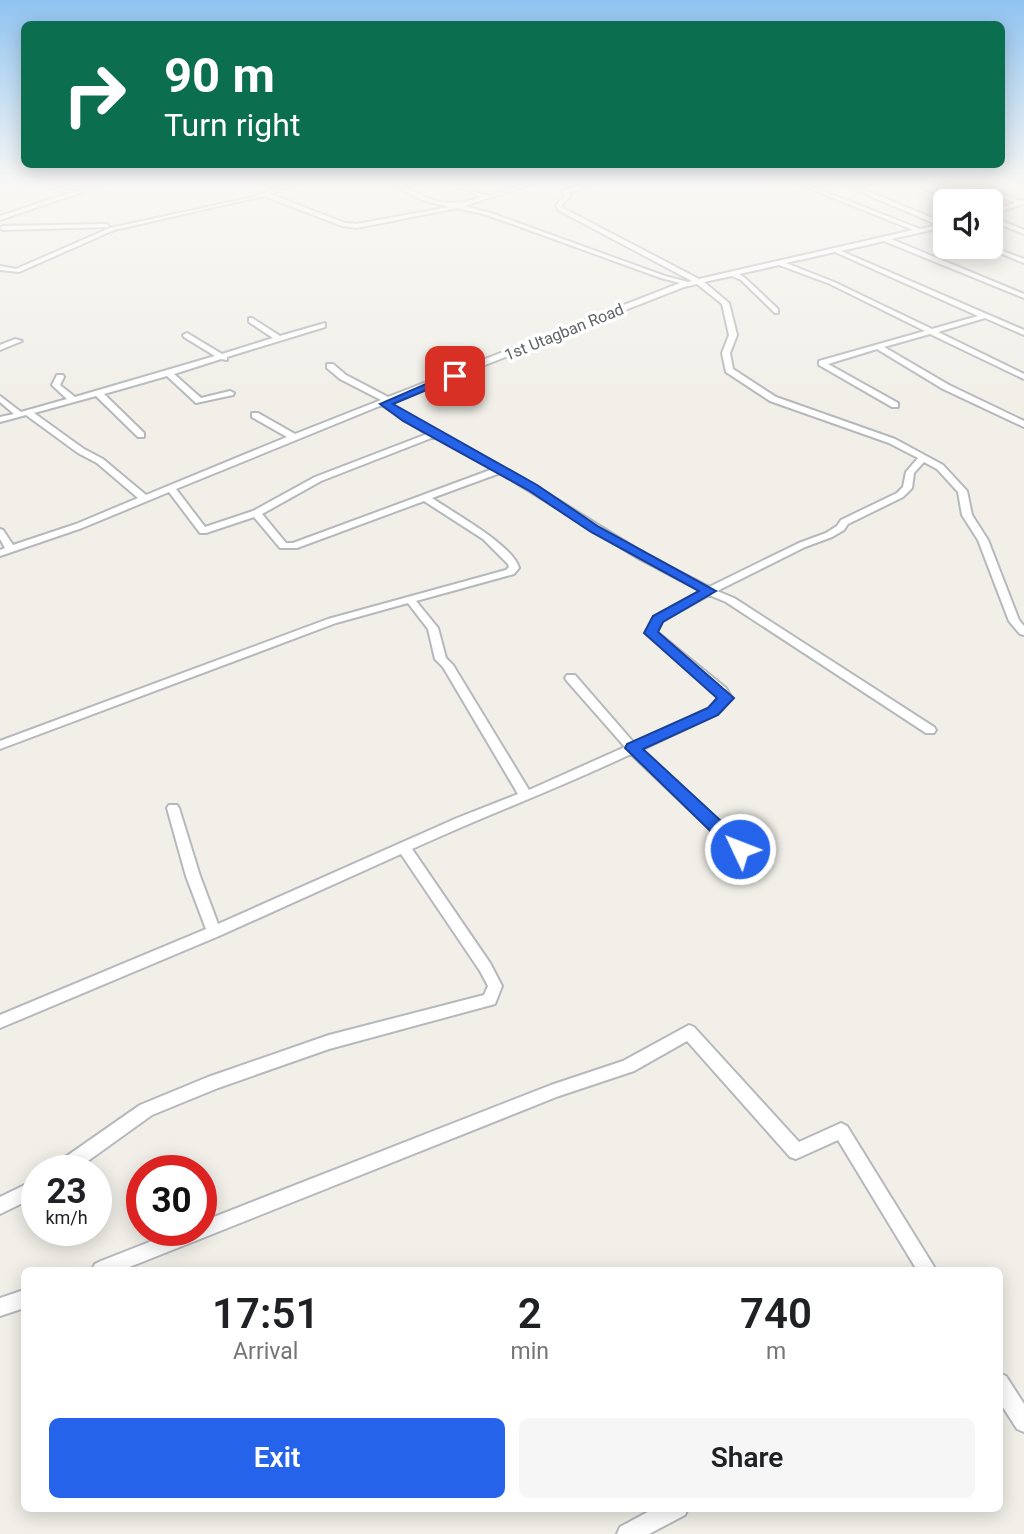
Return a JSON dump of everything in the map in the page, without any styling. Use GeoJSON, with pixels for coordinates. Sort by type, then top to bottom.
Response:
{"type":"FeatureCollection","features":[{"type":"Feature","properties":{"kind":"street"},"geometry":{"type":"LineString","coordinates":[[0,268],[17,271],[52,256]]}},
{"type":"Feature","properties":{"kind":"street"},"geometry":{"type":"LineString","coordinates":[[604,256],[663,277],[694,282]]}},
{"type":"Feature","properties":{"kind":"street"},"geometry":{"type":"LineString","coordinates":[[646,256],[694,282],[725,303],[733,335],[726,352],[729,370],[773,399],[892,441],[940,467],[962,491],[967,515],[983,540],[1014,621],[1024,632]]}},
{"type":"Feature","properties":{"kind":"street","name":"1st Utagban Road"},"geometry":{"type":"LineString","coordinates":[[0,554],[694,282],[815,256]]}},
{"type":"Feature","properties":{"kind":"street"},"geometry":{"type":"LineString","coordinates":[[847,256],[1024,333]]}},
{"type":"Feature","properties":{"kind":"street"},"geometry":{"type":"LineString","coordinates":[[925,256],[1024,296]]}},
{"type":"Feature","properties":{"kind":"street"},"geometry":{"type":"LineString","coordinates":[[780,263],[813,274],[1024,377]]}},
{"type":"Feature","properties":{"kind":"street"},"geometry":{"type":"LineString","coordinates":[[732,273],[743,279],[775,311]]}},
{"type":"Feature","properties":{"kind":"street"},"geometry":{"type":"LineString","coordinates":[[895,405],[822,363],[985,316]]}},
{"type":"Feature","properties":{"kind":"street"},"geometry":{"type":"LineString","coordinates":[[252,320],[278,338]]}},
{"type":"Feature","properties":{"kind":"street"},"geometry":{"type":"LineString","coordinates":[[0,420],[223,358],[322,325]]}},
{"type":"Feature","properties":{"kind":"street"},"geometry":{"type":"LineString","coordinates":[[187,335],[223,358]]}},
{"type":"Feature","properties":{"kind":"street"},"geometry":{"type":"LineString","coordinates":[[0,348],[18,341]]}},
{"type":"Feature","properties":{"kind":"street"},"geometry":{"type":"LineString","coordinates":[[880,348],[946,387],[1024,424]]}},
{"type":"Feature","properties":{"kind":"street"},"geometry":{"type":"LineString","coordinates":[[330,366],[434,434],[500,470],[595,529],[730,600],[930,730]]}},
{"type":"Feature","properties":{"kind":"street"},"geometry":{"type":"LineString","coordinates":[[169,373],[199,401],[230,393]]}},
{"type":"Feature","properties":{"kind":"street"},"geometry":{"type":"LineString","coordinates":[[60,377],[56,385],[72,399]]}},
{"type":"Feature","properties":{"kind":"street"},"geometry":{"type":"LineString","coordinates":[[98,393],[141,435]]}},
{"type":"Feature","properties":{"kind":"street"},"geometry":{"type":"LineString","coordinates":[[0,398],[100,461],[145,499]]}},
{"type":"Feature","properties":{"kind":"street"},"geometry":{"type":"LineString","coordinates":[[255,415],[294,437]]}},
{"type":"Feature","properties":{"kind":"street"},"geometry":{"type":"LineString","coordinates":[[171,489],[200,530],[208,530],[256,513],[318,479],[434,434]]}},
{"type":"Feature","properties":{"kind":"street"},"geometry":{"type":"LineString","coordinates":[[0,1022],[214,933],[713,711],[726,698],[651,633],[658,619],[802,545],[829,535],[841,528],[844,522],[900,495],[907,488],[910,472],[924,457]]}},
{"type":"Feature","properties":{"kind":"street"},"geometry":{"type":"LineString","coordinates":[[256,513],[283,545],[289,546],[500,470]]}},
{"type":"Feature","properties":{"kind":"street"},"geometry":{"type":"LineString","coordinates":[[0,745],[332,621],[498,576],[514,568],[513,563],[486,537],[423,497]]}},
{"type":"Feature","properties":{"kind":"street"},"geometry":{"type":"LineString","coordinates":[[0,532],[11,550]]}},
{"type":"Feature","properties":{"kind":"street"},"geometry":{"type":"LineString","coordinates":[[411,601],[433,628],[440,659],[447,665],[526,796]]}},
{"type":"Feature","properties":{"kind":"street"},"geometry":{"type":"LineString","coordinates":[[571,678],[632,748],[740,849]]}},
{"type":"Feature","properties":{"kind":"street"},"geometry":{"type":"LineString","coordinates":[[173,808],[193,876],[214,933]]}},
{"type":"Feature","properties":{"kind":"street"},"geometry":{"type":"LineString","coordinates":[[83,1155],[146,1110],[214,1082],[329,1042],[490,1000],[495,986],[485,967],[403,848]]}},
{"type":"Feature","properties":{"kind":"street"},"geometry":{"type":"LineString","coordinates":[[109,1267],[557,1090],[628,1066],[690,1032],[796,1151],[841,1131],[925,1267]]}},
{"type":"Feature","properties":{"kind":"street"},"geometry":{"type":"LineString","coordinates":[[0,1206],[21,1195]]}},
{"type":"Feature","properties":{"kind":"street"},"geometry":{"type":"LineString","coordinates":[[0,1307],[21,1299]]}},
{"type":"Feature","properties":{"kind":"street"},"geometry":{"type":"LineString","coordinates":[[1003,1390],[1024,1422]]}},
{"type":"Feature","properties":{"kind":"street"},"geometry":{"type":"LineString","coordinates":[[641,1531],[672,1512]]}},
{"type":"Feature","properties":{"kind":"route"},"geometry":{"type":"LineString","coordinates":[[455,376],[385,404],[532,488],[595,529],[709,591],[658,619],[652,626],[651,633],[722,691],[726,698],[722,705],[713,711],[632,748],[740,849]]}}]}
